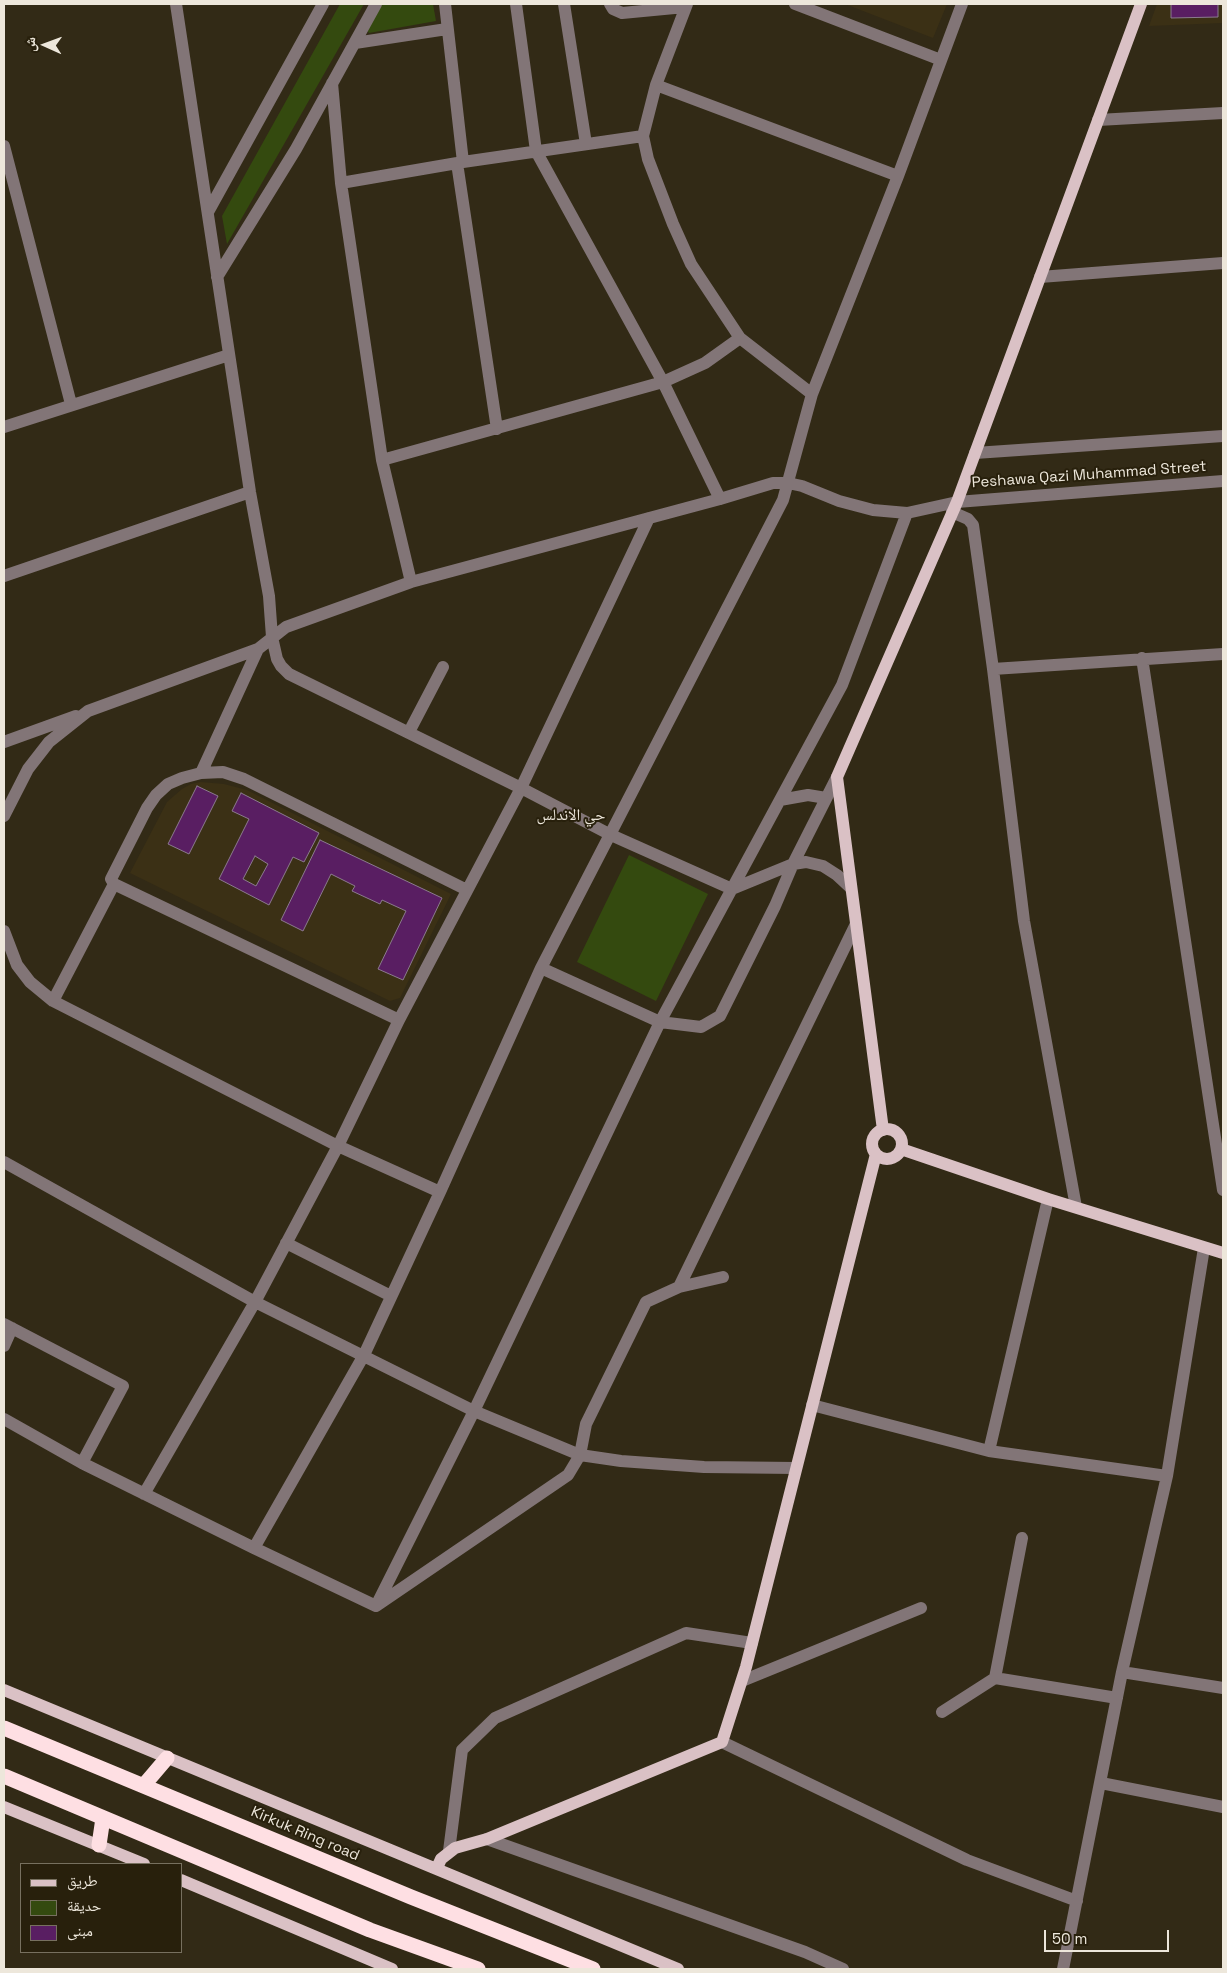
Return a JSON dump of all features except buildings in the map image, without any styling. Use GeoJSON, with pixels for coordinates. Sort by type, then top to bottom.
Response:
{"type":"FeatureCollection","features":[{"type":"Feature","properties":{"kind":"highway","name":"Kirkuk Ring road"},"geometry":{"type":"LineString","coordinates":[[4,1728],[393,1889],[593,1969]]}},
{"type":"Feature","properties":{"kind":"highway"},"geometry":{"type":"LineString","coordinates":[[144,1785],[167,1758]]}},
{"type":"Feature","properties":{"kind":"highway"},"geometry":{"type":"LineString","coordinates":[[4,1776],[370,1930],[478,1969]]}},
{"type":"Feature","properties":{"kind":"highway"},"geometry":{"type":"LineString","coordinates":[[99,1845],[103,1818]]}},
{"type":"Feature","properties":{"kind":"main road"},"geometry":{"type":"LineString","coordinates":[[883,1130],[837,777],[954,507],[1141,4]]}},
{"type":"Feature","properties":{"kind":"main road"},"geometry":{"type":"LineString","coordinates":[[883,1130],[893,1131],[897,1134],[901,1149],[892,1158],[880,1158],[872,1146],[874,1138],[883,1130]]}},
{"type":"Feature","properties":{"kind":"main road"},"geometry":{"type":"LineString","coordinates":[[901,1149],[1048,1199],[1223,1253]]}},
{"type":"Feature","properties":{"kind":"main road"},"geometry":{"type":"LineString","coordinates":[[438,1868],[441,1859],[455,1848],[487,1839],[722,1742],[752,1643],[876,1154]]}},
{"type":"Feature","properties":{"kind":"main road"},"geometry":{"type":"LineString","coordinates":[[4,1690],[438,1868],[678,1969]]}},
{"type":"Feature","properties":{"kind":"main road"},"geometry":{"type":"LineString","coordinates":[[4,1807],[142,1863]]}},
{"type":"Feature","properties":{"kind":"main road"},"geometry":{"type":"LineString","coordinates":[[182,1880],[392,1969]]}},
{"type":"Feature","properties":{"kind":"street"},"geometry":{"type":"LineString","coordinates":[[176,4],[250,492],[269,596],[272,637],[277,659],[289,674],[521,788],[610,835],[732,890],[793,864],[806,862],[823,866],[837,875],[851,888]]}},
{"type":"Feature","properties":{"kind":"street"},"geometry":{"type":"LineString","coordinates":[[218,277],[296,149],[376,4]]}},
{"type":"Feature","properties":{"kind":"street"},"geometry":{"type":"LineString","coordinates":[[445,4],[460,162],[497,429]]}},
{"type":"Feature","properties":{"kind":"street"},"geometry":{"type":"LineString","coordinates":[[516,4],[536,151],[663,382],[720,499]]}},
{"type":"Feature","properties":{"kind":"street"},"geometry":{"type":"LineString","coordinates":[[564,4],[586,144]]}},
{"type":"Feature","properties":{"kind":"street"},"geometry":{"type":"LineString","coordinates":[[610,4],[613,9],[622,13],[686,6],[656,85],[643,136],[648,159],[691,264],[740,338],[812,394]]}},
{"type":"Feature","properties":{"kind":"street"},"geometry":{"type":"LineString","coordinates":[[795,4],[941,60]]}},
{"type":"Feature","properties":{"kind":"street"},"geometry":{"type":"LineString","coordinates":[[254,1548],[364,1355],[541,968],[783,500],[812,394],[898,176],[962,4]]}},
{"type":"Feature","properties":{"kind":"street"},"geometry":{"type":"LineString","coordinates":[[208,212],[320,6]]}},
{"type":"Feature","properties":{"kind":"street"},"geometry":{"type":"LineString","coordinates":[[354,43],[448,29]]}},
{"type":"Feature","properties":{"kind":"street"},"geometry":{"type":"LineString","coordinates":[[332,83],[341,182],[382,460],[411,582]]}},
{"type":"Feature","properties":{"kind":"street"},"geometry":{"type":"LineString","coordinates":[[656,85],[898,176]]}},
{"type":"Feature","properties":{"kind":"street"},"geometry":{"type":"LineString","coordinates":[[1098,120],[1223,113]]}},
{"type":"Feature","properties":{"kind":"street"},"geometry":{"type":"LineString","coordinates":[[341,182],[460,162],[643,136]]}},
{"type":"Feature","properties":{"kind":"street"},"geometry":{"type":"LineString","coordinates":[[4,146],[71,404]]}},
{"type":"Feature","properties":{"kind":"street"},"geometry":{"type":"LineString","coordinates":[[1040,277],[1223,263]]}},
{"type":"Feature","properties":{"kind":"street"},"geometry":{"type":"LineString","coordinates":[[382,460],[663,382],[705,363],[740,338]]}},
{"type":"Feature","properties":{"kind":"street"},"geometry":{"type":"LineString","coordinates":[[4,427],[229,355]]}},
{"type":"Feature","properties":{"kind":"street","name":"Peshawa Qazi Muhammad Street"},"geometry":{"type":"LineString","coordinates":[[975,453],[1223,436]]}},
{"type":"Feature","properties":{"kind":"street","name":"Peshawa Qazi Muhammad Street"},"geometry":{"type":"LineString","coordinates":[[788,482],[839,501],[872,510],[907,513],[1223,481]]}},
{"type":"Feature","properties":{"kind":"street"},"geometry":{"type":"LineString","coordinates":[[4,742],[258,649],[286,627],[411,582],[773,483],[788,482]]}},
{"type":"Feature","properties":{"kind":"street"},"geometry":{"type":"LineString","coordinates":[[4,576],[250,492]]}},
{"type":"Feature","properties":{"kind":"street"},"geometry":{"type":"LineString","coordinates":[[954,507],[973,525],[1024,921],[1076,1207]]}},
{"type":"Feature","properties":{"kind":"street"},"geometry":{"type":"LineString","coordinates":[[376,1606],[474,1411],[660,1022],[842,685],[907,513]]}},
{"type":"Feature","properties":{"kind":"street"},"geometry":{"type":"LineString","coordinates":[[144,1494],[255,1302],[338,1146],[399,1020],[521,788],[649,518]]}},
{"type":"Feature","properties":{"kind":"street"},"geometry":{"type":"LineString","coordinates":[[201,773],[258,649]]}},
{"type":"Feature","properties":{"kind":"street"},"geometry":{"type":"LineString","coordinates":[[993,669],[1223,654]]}},
{"type":"Feature","properties":{"kind":"street"},"geometry":{"type":"LineString","coordinates":[[1142,658],[1223,1190]]}},
{"type":"Feature","properties":{"kind":"street"},"geometry":{"type":"LineString","coordinates":[[408,732],[443,667]]}},
{"type":"Feature","properties":{"kind":"street"},"geometry":{"type":"LineString","coordinates":[[4,816],[28,769],[49,742],[88,711]]}},
{"type":"Feature","properties":{"kind":"street"},"geometry":{"type":"LineString","coordinates":[[399,1020],[114,884],[111,879],[147,808],[156,795],[168,784],[201,773],[223,772],[244,779],[467,890]]}},
{"type":"Feature","properties":{"kind":"street"},"geometry":{"type":"LineString","coordinates":[[541,968],[660,1022],[701,1027],[720,1016],[837,777]]}},
{"type":"Feature","properties":{"kind":"street"},"geometry":{"type":"LineString","coordinates":[[780,800],[808,795],[826,798]]}},
{"type":"Feature","properties":{"kind":"street"},"geometry":{"type":"LineString","coordinates":[[53,1001],[114,884]]}},
{"type":"Feature","properties":{"kind":"street"},"geometry":{"type":"LineString","coordinates":[[679,1287],[856,924]]}},
{"type":"Feature","properties":{"kind":"street"},"geometry":{"type":"LineString","coordinates":[[4,931],[17,964],[30,982],[53,1001],[338,1146],[440,1192]]}},
{"type":"Feature","properties":{"kind":"street"},"geometry":{"type":"LineString","coordinates":[[4,1162],[255,1302],[474,1411],[580,1455],[621,1461],[704,1467],[796,1468]]}},
{"type":"Feature","properties":{"kind":"street"},"geometry":{"type":"LineString","coordinates":[[989,1451],[1048,1199]]}},
{"type":"Feature","properties":{"kind":"street"},"geometry":{"type":"LineString","coordinates":[[286,1243],[391,1296]]}},
{"type":"Feature","properties":{"kind":"street"},"geometry":{"type":"LineString","coordinates":[[1063,1969],[1122,1672],[1167,1476],[1204,1248]]}},
{"type":"Feature","properties":{"kind":"street"},"geometry":{"type":"LineString","coordinates":[[376,1606],[568,1475],[580,1455],[586,1424],[646,1302],[679,1287],[723,1277]]}},
{"type":"Feature","properties":{"kind":"street"},"geometry":{"type":"LineString","coordinates":[[4,1346],[8,1326],[123,1386],[82,1463]]}},
{"type":"Feature","properties":{"kind":"street"},"geometry":{"type":"LineString","coordinates":[[812,1405],[989,1451],[1167,1476]]}},
{"type":"Feature","properties":{"kind":"street"},"geometry":{"type":"LineString","coordinates":[[4,1419],[82,1463],[376,1606]]}},
{"type":"Feature","properties":{"kind":"street"},"geometry":{"type":"LineString","coordinates":[[995,1678],[1022,1538]]}},
{"type":"Feature","properties":{"kind":"street"},"geometry":{"type":"LineString","coordinates":[[742,1681],[921,1608]]}},
{"type":"Feature","properties":{"kind":"street"},"geometry":{"type":"LineString","coordinates":[[449,1851],[462,1750],[495,1718],[686,1633],[752,1643]]}},
{"type":"Feature","properties":{"kind":"street"},"geometry":{"type":"LineString","coordinates":[[1122,1672],[1223,1688]]}},
{"type":"Feature","properties":{"kind":"street"},"geometry":{"type":"LineString","coordinates":[[942,1712],[995,1678],[1117,1698]]}},
{"type":"Feature","properties":{"kind":"street"},"geometry":{"type":"LineString","coordinates":[[722,1742],[967,1860],[1077,1901]]}},
{"type":"Feature","properties":{"kind":"street"},"geometry":{"type":"LineString","coordinates":[[1101,1783],[1223,1807]]}},
{"type":"Feature","properties":{"kind":"street"},"geometry":{"type":"LineString","coordinates":[[487,1839],[805,1952],[843,1969]]}},
{"type":"Feature","properties":{"kind":"shaded area"},"geometry":{"type":"Polygon","coordinates":[[[845,4],[947,4],[933,38],[845,4]]]}},
{"type":"Feature","properties":{"kind":"shaded area"},"geometry":{"type":"Polygon","coordinates":[[[1157,4],[1223,4],[1223,23],[1149,26],[1157,4]]]}},
{"type":"Feature","properties":{"kind":"shaded area"},"geometry":{"type":"Polygon","coordinates":[[[201,782],[224,784],[247,790],[451,894],[400,998],[390,1001],[130,873],[167,802],[182,789],[191,784],[201,782]]]}},
{"type":"Feature","properties":{"kind":"green space"},"geometry":{"type":"Polygon","coordinates":[[[340,4],[364,4],[227,244],[222,216],[340,4]]]}},
{"type":"Feature","properties":{"kind":"green space"},"geometry":{"type":"Polygon","coordinates":[[[380,4],[433,4],[436,21],[369,33],[367,30],[380,4]]]}},
{"type":"Feature","properties":{"kind":"green space"},"geometry":{"type":"Polygon","coordinates":[[[629,855],[708,894],[656,1001],[577,962],[629,855]]]}},
{"type":"Feature","properties":{"kind":"district","name":"حي الاندلس"},"geometry":{"type":"Point","coordinates":[571,816]}}]}
